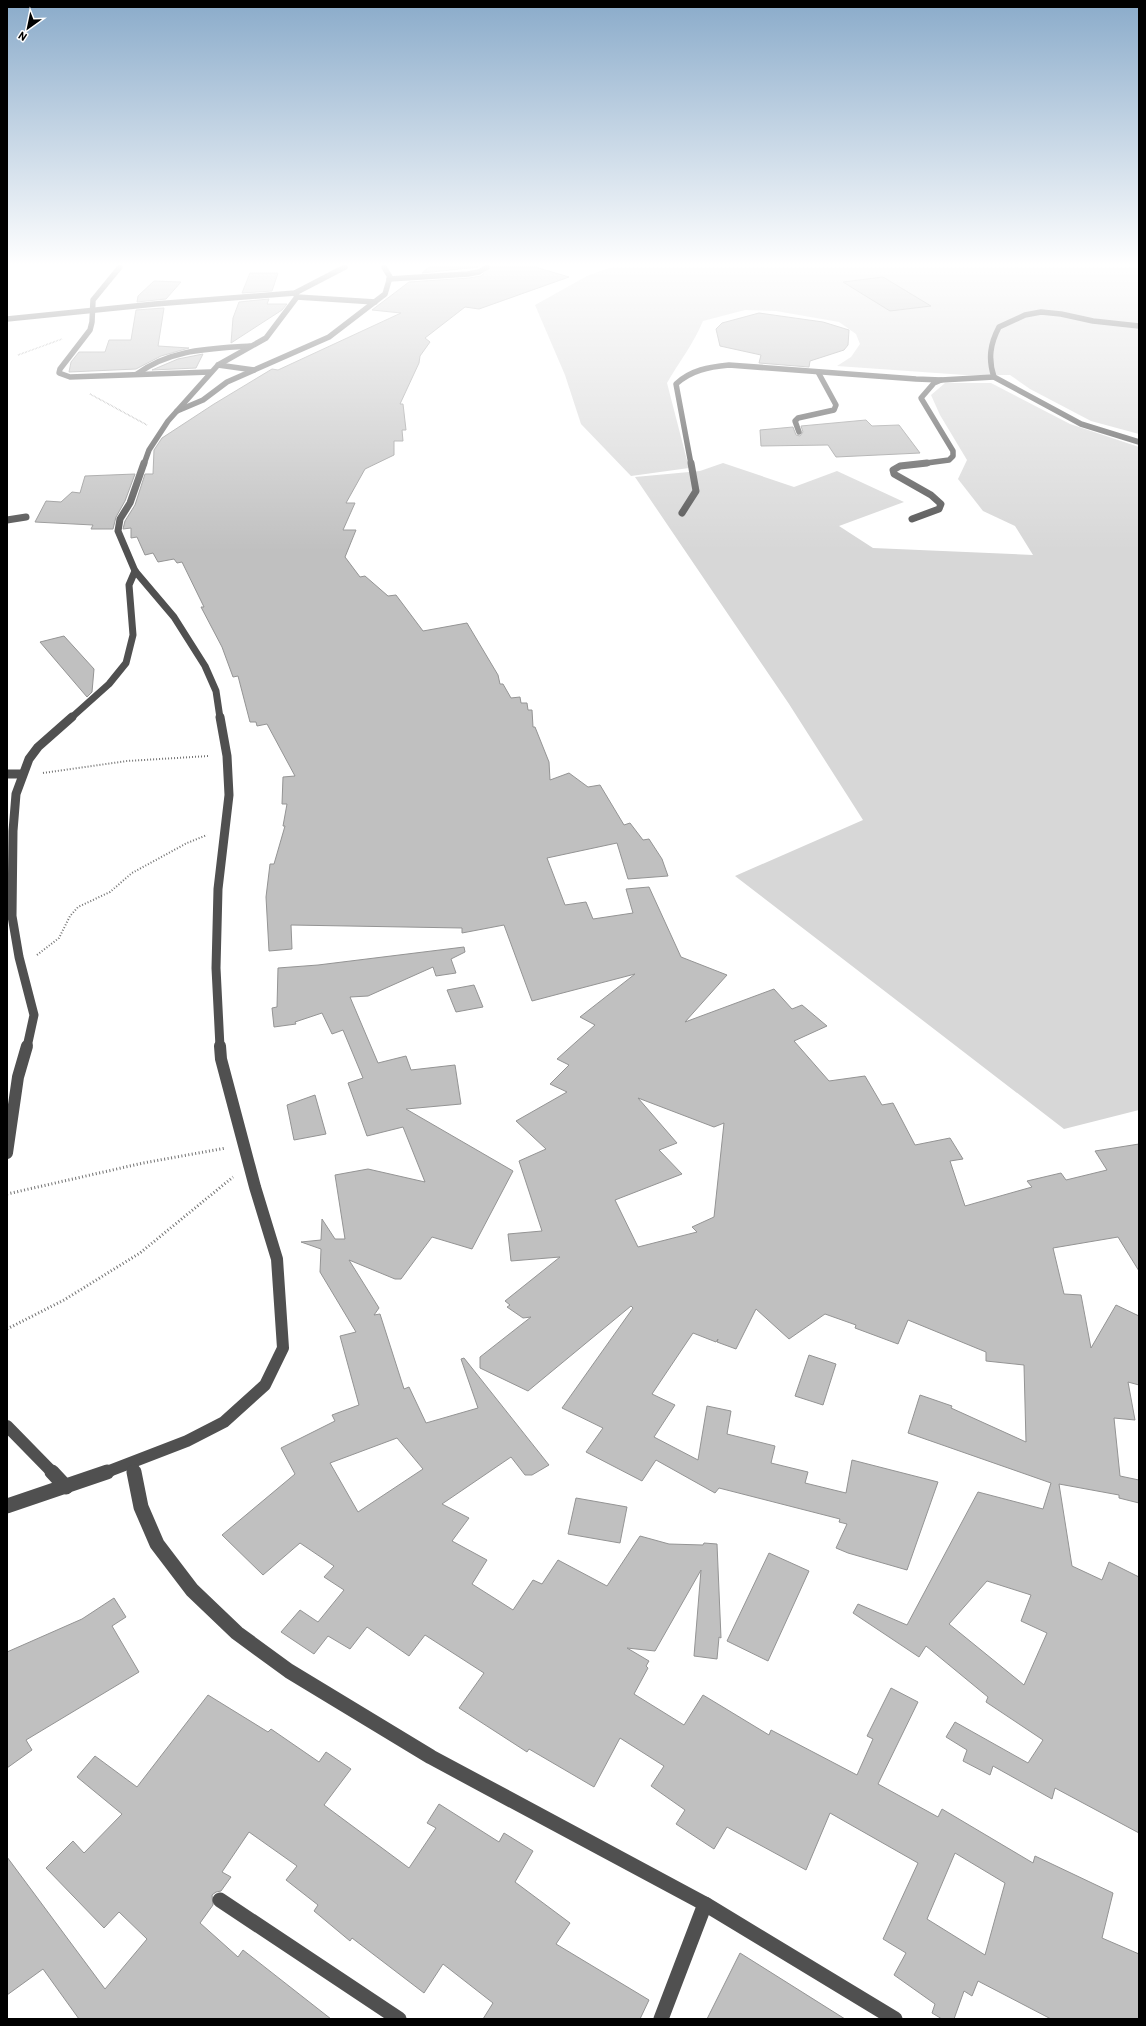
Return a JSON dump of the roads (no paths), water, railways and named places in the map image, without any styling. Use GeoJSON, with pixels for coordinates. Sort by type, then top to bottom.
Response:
{"type":"FeatureCollection","features":[{"type":"Feature","properties":{"kind":"street"},"geometry":{"type":"LineString","coordinates":[[66,362],[59,373],[70,377],[210,372]]}},
{"type":"Feature","properties":{"kind":"street"},"geometry":{"type":"LineString","coordinates":[[137,374],[153,362]]}},
{"type":"Feature","properties":{"kind":"street"},"geometry":{"type":"LineString","coordinates":[[7,1506],[66,1488],[132,1464],[187,1441],[224,1422],[266,1385],[283,1348],[277,1258],[249,1163],[221,1058],[218,1029],[216,968],[218,889],[229,795],[227,756],[216,691],[205,666],[174,617],[134,571],[118,531],[120,519],[130,502],[149,450],[160,432],[174,413],[210,372],[225,362]]}},
{"type":"Feature","properties":{"kind":"street"},"geometry":{"type":"LineString","coordinates":[[174,413],[203,400],[217,388],[273,362]]}},
{"type":"Feature","properties":{"kind":"street"},"geometry":{"type":"LineString","coordinates":[[989,362],[994,377]]}},
{"type":"Feature","properties":{"kind":"street"},"geometry":{"type":"LineString","coordinates":[[218,365],[254,370]]}},
{"type":"Feature","properties":{"kind":"street"},"geometry":{"type":"LineString","coordinates":[[682,513],[696,491],[686,441],[686,428],[676,384],[681,379],[695,371],[722,365],[941,380],[994,377],[1081,424],[1139,442]]}},
{"type":"Feature","properties":{"kind":"street"},"geometry":{"type":"LineString","coordinates":[[799,432],[795,421],[798,418],[824,414],[834,410],[836,405],[818,372]]}},
{"type":"Feature","properties":{"kind":"street"},"geometry":{"type":"LineString","coordinates":[[912,520],[939,509],[941,504],[936,498],[902,481],[894,474],[893,470],[900,466],[949,460],[953,456],[953,451],[921,398],[934,383],[941,380]]}},
{"type":"Feature","properties":{"kind":"street"},"geometry":{"type":"LineString","coordinates":[[7,520],[26,517]]}},
{"type":"Feature","properties":{"kind":"street"},"geometry":{"type":"LineString","coordinates":[[7,1153],[18,1077],[31,1033],[34,1015],[19,957],[12,910],[13,831],[16,794],[29,759],[38,747],[108,684],[126,663],[133,635],[129,592],[134,571]]}},
{"type":"Feature","properties":{"kind":"street"},"geometry":{"type":"LineString","coordinates":[[7,774],[22,776]]}},
{"type":"Feature","properties":{"kind":"street"},"geometry":{"type":"LineString","coordinates":[[7,1426],[66,1488]]}},
{"type":"Feature","properties":{"kind":"street"},"geometry":{"type":"LineString","coordinates":[[132,1464],[141,1507],[158,1544],[192,1590],[237,1633],[288,1671],[431,1757],[705,1904],[895,2019]]}},
{"type":"Feature","properties":{"kind":"street"},"geometry":{"type":"LineString","coordinates":[[220,1900],[399,2019]]}},
{"type":"Feature","properties":{"kind":"street"},"geometry":{"type":"LineString","coordinates":[[661,2019],[705,1904]]}}]}
